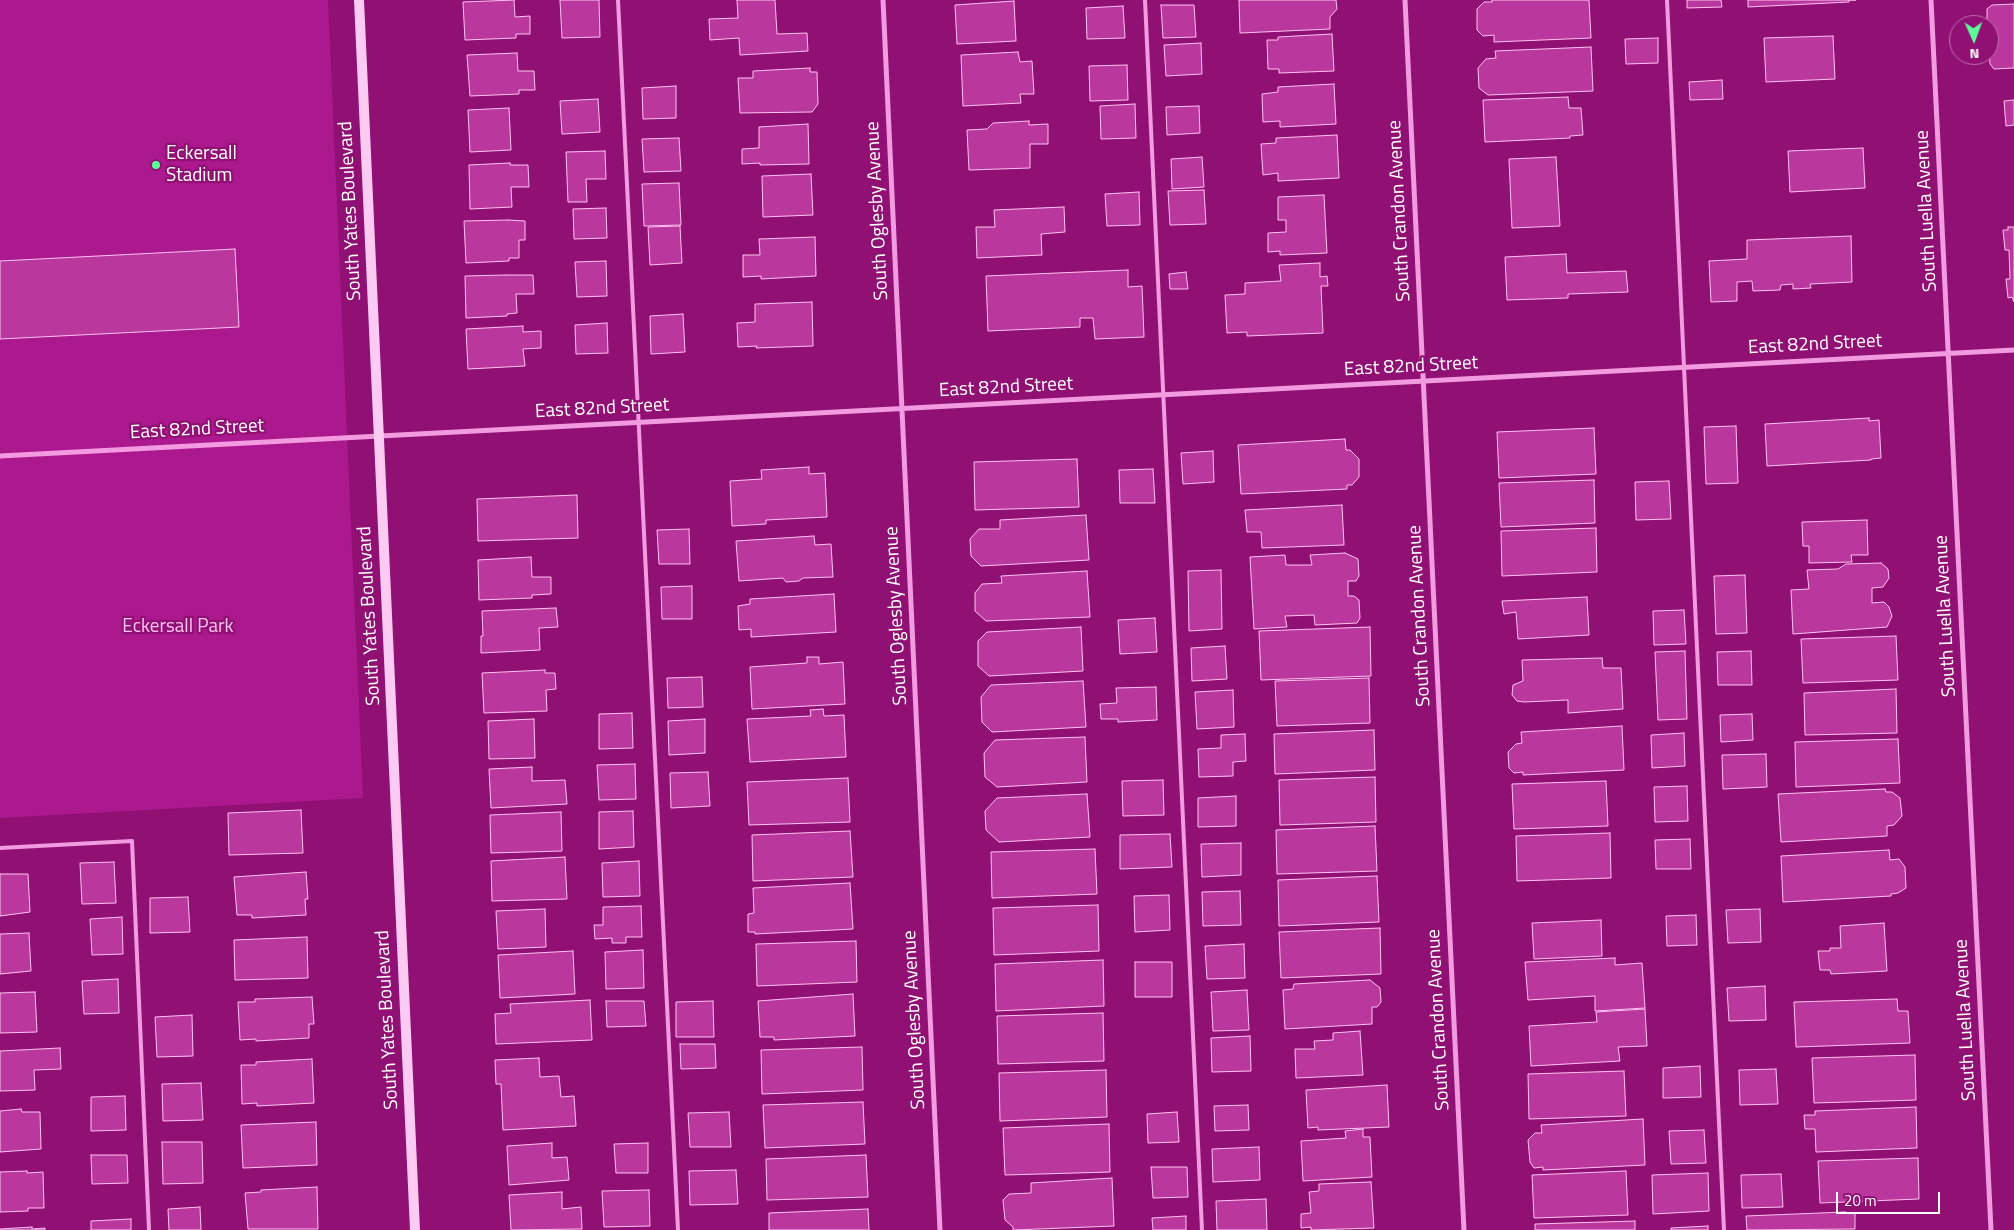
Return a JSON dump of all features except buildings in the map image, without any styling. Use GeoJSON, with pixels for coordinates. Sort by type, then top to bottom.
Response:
{"type":"FeatureCollection","features":[{"type":"Feature","properties":{"kind":"street","name":"South Yates Boulevard"},"geometry":{"type":"LineString","coordinates":[[359,0],[415,1230]]}},
{"type":"Feature","properties":{"kind":"street","name":"South Oglesby Avenue"},"geometry":{"type":"LineString","coordinates":[[884,0],[940,1230]]}},
{"type":"Feature","properties":{"kind":"street","name":"South Crandon Avenue"},"geometry":{"type":"LineString","coordinates":[[1405,0],[1464,1230]]}},
{"type":"Feature","properties":{"kind":"street","name":"South Luella Avenue"},"geometry":{"type":"LineString","coordinates":[[1932,0],[1991,1230]]}},
{"type":"Feature","properties":{"kind":"street","name":"East 82nd Street"},"geometry":{"type":"LineString","coordinates":[[0,456],[2014,350]]}},
{"type":"Feature","properties":{"kind":"lane"},"geometry":{"type":"LineString","coordinates":[[618,0],[678,1230]]}},
{"type":"Feature","properties":{"kind":"lane"},"geometry":{"type":"LineString","coordinates":[[1145,0],[1202,1230]]}},
{"type":"Feature","properties":{"kind":"lane"},"geometry":{"type":"LineString","coordinates":[[1667,0],[1724,1230]]}},
{"type":"Feature","properties":{"kind":"lane"},"geometry":{"type":"LineString","coordinates":[[0,848],[132,841],[149,1230]]}},
{"type":"Feature","properties":{"kind":"green space","name":"Eckersall Park"},"geometry":{"type":"Polygon","coordinates":[[[0,0],[328,0],[363,798],[0,818],[0,0]]]}},
{"type":"Feature","properties":{"kind":"place","name":"Eckersall Stadium"},"geometry":{"type":"Point","coordinates":[156,165]}}]}
